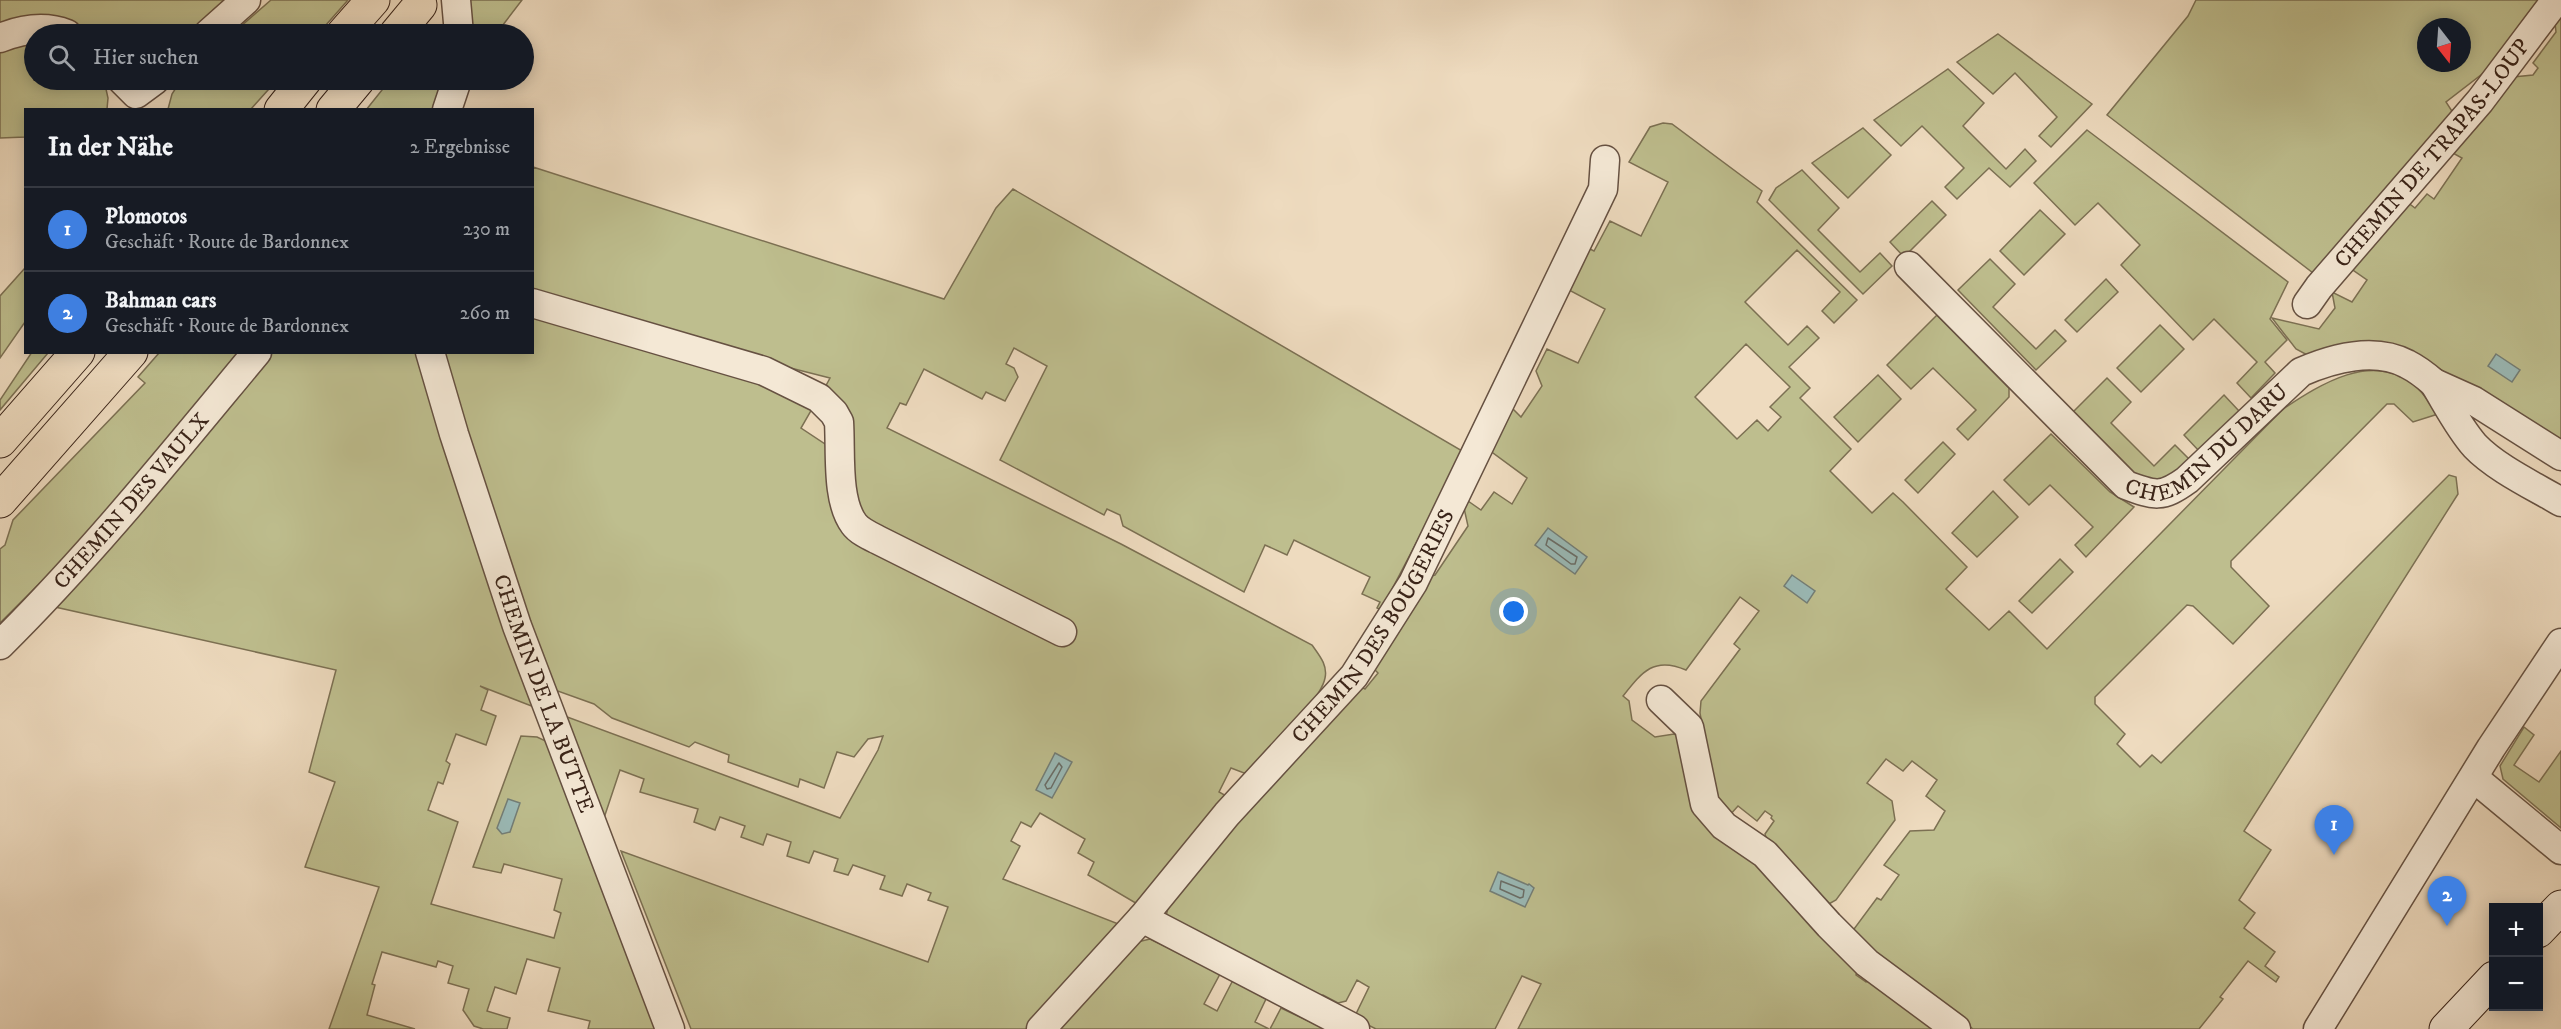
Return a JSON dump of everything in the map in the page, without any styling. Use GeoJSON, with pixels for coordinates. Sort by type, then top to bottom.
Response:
{"type":"FeatureCollection","features":[{"type":"Feature","properties":{"kind":"highway"},"geometry":{"type":"LineString","coordinates":[[352,24],[373,0]]}},
{"type":"Feature","properties":{"kind":"highway"},"geometry":{"type":"LineString","coordinates":[[404,24],[420,5]]}},
{"type":"Feature","properties":{"kind":"highway"},"geometry":{"type":"LineString","coordinates":[[282,108],[297,90]]}},
{"type":"Feature","properties":{"kind":"highway"},"geometry":{"type":"LineString","coordinates":[[335,108],[350,90]]}},
{"type":"Feature","properties":{"kind":"highway"},"geometry":{"type":"LineString","coordinates":[[0,441],[76,354]]}},
{"type":"Feature","properties":{"kind":"highway"},"geometry":{"type":"LineString","coordinates":[[0,501],[129,354]]}},
{"type":"Feature","properties":{"kind":"main road"},"geometry":{"type":"LineString","coordinates":[[2543,926],[2561,907]]}},
{"type":"Feature","properties":{"kind":"main road"},"geometry":{"type":"LineString","coordinates":[[2446,1029],[2489,982]]}},
{"type":"Feature","properties":{"kind":"street"},"geometry":{"type":"LineString","coordinates":[[219,24],[246,0]]}},
{"type":"Feature","properties":{"kind":"street","name":"CHEMIN DE TRAPAS-LOUP"},"geometry":{"type":"LineString","coordinates":[[2307,304],[2319,287],[2480,101],[2556,0]]}},
{"type":"Feature","properties":{"kind":"street"},"geometry":{"type":"LineString","coordinates":[[0,38],[24,30]]}},
{"type":"Feature","properties":{"kind":"street"},"geometry":{"type":"LineString","coordinates":[[448,108],[454,90]]}},
{"type":"Feature","properties":{"kind":"street","name":"CHEMIN DES BOUGERIES"},"geometry":{"type":"LineString","coordinates":[[1041,1029],[1142,918],[1227,814],[1354,676],[1413,584],[1603,189],[1605,160]]}},
{"type":"Feature","properties":{"kind":"street","name":"CHEMIN DU DARU"},"geometry":{"type":"LineString","coordinates":[[1909,266],[2126,485],[2151,493],[2168,494],[2187,480],[2301,372],[2320,364],[2357,355],[2391,358],[2406,363],[2434,383],[2474,401],[2561,456]]}},
{"type":"Feature","properties":{"kind":"street"},"geometry":{"type":"LineString","coordinates":[[534,304],[764,370],[819,398],[834,413],[838,422],[843,493],[847,511],[855,526],[878,540],[1062,632]]}},
{"type":"Feature","properties":{"kind":"street","name":"CHEMIN DES VAULX"},"geometry":{"type":"LineString","coordinates":[[0,645],[161,467],[255,354]]}},
{"type":"Feature","properties":{"kind":"street","name":"CHEMIN DE LA BUTTE"},"geometry":{"type":"LineString","coordinates":[[431,354],[454,434],[517,626],[670,1029]]}},
{"type":"Feature","properties":{"kind":"street","name":"CHEMIN DU DARU"},"geometry":{"type":"LineString","coordinates":[[2434,383],[2476,446],[2492,459],[2561,502]]}},
{"type":"Feature","properties":{"kind":"street"},"geometry":{"type":"LineString","coordinates":[[2318,1029],[2561,643]]}},
{"type":"Feature","properties":{"kind":"street"},"geometry":{"type":"LineString","coordinates":[[1662,700],[1689,727],[1705,804],[1724,826],[1765,854],[1867,963],[1956,1029]]}},
{"type":"Feature","properties":{"kind":"street"},"geometry":{"type":"LineString","coordinates":[[2474,778],[2561,850]]}},
{"type":"Feature","properties":{"kind":"street"},"geometry":{"type":"LineString","coordinates":[[1142,918],[1355,1029]]}},
{"type":"Feature","properties":{"kind":"green space"},"geometry":{"type":"Polygon","coordinates":[[[0,0],[230,0],[202,24],[24,24],[24,27],[0,28],[0,0]]]}},
{"type":"Feature","properties":{"kind":"green space"},"geometry":{"type":"Polygon","coordinates":[[[271,0],[348,0],[327,24],[243,24],[271,0]]]}},
{"type":"Feature","properties":{"kind":"green space"},"geometry":{"type":"Polygon","coordinates":[[[465,0],[522,0],[504,24],[468,24],[465,0]]]}},
{"type":"Feature","properties":{"kind":"green space"},"geometry":{"type":"Polygon","coordinates":[[[2196,0],[2545,0],[2499,61],[2446,102],[2457,119],[2317,276],[2107,115],[2188,16],[2196,0]]]}},
{"type":"Feature","properties":{"kind":"green space"},"geometry":{"type":"Polygon","coordinates":[[[2561,15],[2561,446],[2420,357],[2309,356],[2296,349],[2272,318],[2319,329],[2335,308],[2332,292],[2352,302],[2367,280],[2350,268],[2407,202],[2415,208],[2427,194],[2434,199],[2462,158],[2451,152],[2513,77],[2533,75],[2538,68],[2533,63],[2556,32],[2555,23],[2561,15]]]}},
{"type":"Feature","properties":{"kind":"green space"},"geometry":{"type":"Polygon","coordinates":[[[1998,34],[2092,104],[2051,147],[2039,136],[2057,117],[2015,73],[1993,94],[1957,62],[1998,34]]]}},
{"type":"Feature","properties":{"kind":"green space"},"geometry":{"type":"Polygon","coordinates":[[[24,43],[24,90],[106,90],[107,108],[24,108],[24,137],[0,138],[0,51],[24,43]]]}},
{"type":"Feature","properties":{"kind":"green space"},"geometry":{"type":"Polygon","coordinates":[[[1948,69],[1984,103],[1963,126],[2006,169],[2025,149],[2036,161],[2010,187],[1989,168],[1957,199],[1945,187],[1964,168],[1922,126],[1901,146],[1874,120],[1948,69]]]}},
{"type":"Feature","properties":{"kind":"green space"},"geometry":{"type":"Polygon","coordinates":[[[175,90],[268,90],[252,108],[168,108],[175,90]]]}},
{"type":"Feature","properties":{"kind":"green space"},"geometry":{"type":"Polygon","coordinates":[[[382,90],[442,90],[444,95],[437,108],[368,108],[382,90]]]}},
{"type":"Feature","properties":{"kind":"green space"},"geometry":{"type":"Polygon","coordinates":[[[1663,123],[1672,124],[1762,191],[1757,202],[1857,300],[1834,323],[1822,311],[1840,292],[1797,250],[1745,302],[1788,345],[1807,326],[1819,338],[1789,367],[1810,388],[1800,398],[1851,449],[1830,471],[1872,513],[1893,493],[1903,502],[1967,567],[1946,589],[1989,630],[2009,611],[2047,649],[2283,409],[2330,381],[2364,371],[2381,371],[2398,375],[2414,385],[2438,414],[2413,422],[2394,404],[2387,404],[2231,561],[2231,567],[2269,606],[2233,644],[2193,606],[2187,605],[2095,697],[2095,704],[2125,734],[2117,744],[2140,767],[2152,755],[2161,763],[2449,475],[2456,477],[2458,494],[2244,831],[2271,850],[2239,900],[2255,913],[2244,928],[2275,952],[2265,966],[2279,977],[2276,982],[2248,961],[2220,997],[2223,999],[2199,1029],[1973,1029],[1851,933],[1877,898],[1881,900],[1899,875],[1884,865],[1910,831],[1934,830],[1945,811],[1926,796],[1937,780],[1912,761],[1903,771],[1886,759],[1867,783],[1892,801],[1895,820],[1836,900],[1827,905],[1767,841],[1765,834],[1774,821],[1772,816],[1765,811],[1757,821],[1738,806],[1729,816],[1714,793],[1700,713],[1701,701],[1740,649],[1734,644],[1759,611],[1740,597],[1686,670],[1675,666],[1657,666],[1636,680],[1623,696],[1629,701],[1632,720],[1655,737],[1674,734],[1684,741],[1690,803],[1710,828],[1762,865],[1857,971],[1856,975],[1866,982],[1872,980],[1939,1029],[1518,1029],[1541,984],[1522,976],[1495,1029],[1376,1029],[1354,1018],[1369,987],[1357,980],[1346,1001],[1338,1003],[1323,995],[1313,998],[1165,921],[1171,894],[1360,686],[1365,689],[1378,673],[1374,669],[1427,577],[1435,575],[1468,526],[1464,508],[1468,501],[1481,510],[1494,492],[1512,504],[1527,478],[1489,450],[1511,407],[1521,417],[1542,386],[1536,371],[1547,349],[1578,363],[1605,309],[1567,289],[1588,248],[1594,251],[1610,221],[1641,236],[1668,182],[1629,162],[1650,127],[1663,123]],[[1746,344],[1695,397],[1737,439],[1757,420],[1768,431],[1781,417],[1770,407],[1790,387],[1746,344]]]}},
{"type":"Feature","properties":{"kind":"green space"},"geometry":{"type":"Polygon","coordinates":[[[1863,128],[1891,155],[1848,198],[1812,163],[1863,128]]]}},
{"type":"Feature","properties":{"kind":"green space"},"geometry":{"type":"Polygon","coordinates":[[[2087,130],[2288,282],[2270,319],[2287,340],[2265,362],[2275,373],[2251,398],[2237,383],[2257,362],[2214,319],[2193,340],[2121,265],[2140,245],[2098,203],[2075,225],[2034,183],[2087,130]]]}},
{"type":"Feature","properties":{"kind":"green space"},"geometry":{"type":"Polygon","coordinates":[[[534,167],[944,299],[996,208],[1013,189],[1464,452],[1381,610],[1377,608],[1380,602],[1362,594],[1370,577],[1294,540],[1287,555],[1265,545],[1244,592],[1123,526],[1120,515],[1107,509],[1104,515],[1000,460],[1047,366],[1014,348],[1006,364],[1014,368],[1018,377],[1005,401],[986,392],[982,399],[924,369],[906,405],[900,403],[887,428],[1121,544],[1312,645],[1322,660],[1326,673],[1314,699],[1293,726],[1251,771],[1244,773],[1231,768],[1219,792],[1228,797],[1139,905],[1088,875],[1094,862],[1078,853],[1085,839],[1040,813],[1031,827],[1021,822],[1011,841],[1020,846],[1003,879],[1121,925],[1044,1005],[1026,1029],[691,1029],[621,851],[928,962],[948,907],[928,900],[931,893],[907,884],[902,896],[880,889],[885,876],[853,865],[848,875],[834,871],[838,859],[814,851],[809,863],[787,856],[791,842],[767,834],[763,845],[741,837],[745,826],[720,817],[715,830],[694,822],[698,809],[640,792],[644,779],[620,770],[605,815],[600,813],[562,715],[840,818],[878,750],[883,736],[868,739],[854,757],[837,752],[824,788],[800,779],[798,787],[728,762],[729,755],[695,742],[689,747],[612,718],[594,704],[552,689],[440,354],[534,354],[534,311],[789,390],[812,409],[801,428],[831,448],[855,513],[823,391],[830,378],[767,362],[534,293],[534,167]]]}},
{"type":"Feature","properties":{"kind":"green space"},"geometry":{"type":"Polygon","coordinates":[[[1802,170],[1839,208],[1818,230],[1860,272],[1880,253],[1892,266],[1863,294],[1769,200],[1776,188],[1802,170]]]}},
{"type":"Feature","properties":{"kind":"green space"},"geometry":{"type":"Polygon","coordinates":[[[1932,201],[1946,215],[1904,257],[1890,242],[1932,201]]]}},
{"type":"Feature","properties":{"kind":"green space"},"geometry":{"type":"Polygon","coordinates":[[[2040,210],[2065,234],[2024,275],[2000,251],[2040,210]]]}},
{"type":"Feature","properties":{"kind":"green space"},"geometry":{"type":"Polygon","coordinates":[[[1990,259],[2015,284],[1993,307],[2036,349],[2055,330],[2066,341],[2036,370],[1958,290],[1990,259]]]}},
{"type":"Feature","properties":{"kind":"green space"},"geometry":{"type":"Polygon","coordinates":[[[24,269],[24,323],[0,358],[0,296],[24,269]]]}},
{"type":"Feature","properties":{"kind":"green space"},"geometry":{"type":"Polygon","coordinates":[[[2106,279],[2118,292],[2077,332],[2065,320],[2106,279]]]}},
{"type":"Feature","properties":{"kind":"green space"},"geometry":{"type":"Polygon","coordinates":[[[1937,315],[2009,388],[2009,397],[1968,440],[1957,429],[1976,410],[1933,368],[1911,389],[1887,365],[1937,315]]]}},
{"type":"Feature","properties":{"kind":"green space"},"geometry":{"type":"Polygon","coordinates":[[[2160,325],[2184,349],[2141,392],[2117,368],[2160,325]]]}},
{"type":"Feature","properties":{"kind":"green space"},"geometry":{"type":"Polygon","coordinates":[[[31,354],[47,354],[0,410],[0,400],[31,354]]]}},
{"type":"Feature","properties":{"kind":"green space"},"geometry":{"type":"Polygon","coordinates":[[[158,354],[241,354],[78,545],[0,623],[0,549],[5,545],[13,520],[145,383],[138,377],[158,354]]]}},
{"type":"Feature","properties":{"kind":"green space"},"geometry":{"type":"Polygon","coordinates":[[[269,354],[422,354],[534,707],[480,686],[488,690],[481,710],[496,716],[486,745],[456,734],[446,761],[450,764],[443,784],[438,782],[428,810],[458,822],[431,904],[554,938],[561,913],[554,910],[562,879],[504,864],[501,873],[473,867],[521,736],[537,737],[550,743],[658,1029],[588,1029],[590,1021],[548,1011],[560,968],[527,959],[516,994],[495,987],[487,1011],[510,1018],[507,1029],[483,1029],[474,1026],[463,1010],[469,989],[448,983],[453,966],[438,961],[436,967],[382,952],[372,984],[375,985],[367,1015],[415,1029],[329,1029],[379,887],[305,867],[335,782],[309,772],[336,670],[55,607],[269,354]]]}},
{"type":"Feature","properties":{"kind":"green space"},"geometry":{"type":"Polygon","coordinates":[[[1878,375],[1901,399],[1858,442],[1834,417],[1878,375]]]}},
{"type":"Feature","properties":{"kind":"green space"},"geometry":{"type":"Polygon","coordinates":[[[2107,378],[2131,402],[2111,423],[2154,466],[2175,445],[2193,463],[2178,476],[2157,481],[2134,476],[2072,413],[2107,378]]]}},
{"type":"Feature","properties":{"kind":"green space"},"geometry":{"type":"Polygon","coordinates":[[[2224,395],[2239,411],[2199,451],[2184,435],[2224,395]]]}},
{"type":"Feature","properties":{"kind":"green space"},"geometry":{"type":"Polygon","coordinates":[[[2051,434],[2110,492],[2134,507],[2086,557],[2075,545],[2093,527],[2050,485],[2029,505],[2004,480],[2051,434]]]}},
{"type":"Feature","properties":{"kind":"green space"},"geometry":{"type":"Polygon","coordinates":[[[1943,442],[1955,454],[1918,493],[1905,480],[1943,442]]]}},
{"type":"Feature","properties":{"kind":"green space"},"geometry":{"type":"Polygon","coordinates":[[[1993,491],[2018,517],[1977,557],[1952,533],[1993,491]]]}},
{"type":"Feature","properties":{"kind":"green space"},"geometry":{"type":"Polygon","coordinates":[[[2060,559],[2073,572],[2032,613],[2019,601],[2060,559]]]}},
{"type":"Feature","properties":{"kind":"green space"},"geometry":{"type":"Polygon","coordinates":[[[2524,727],[2534,735],[2514,765],[2539,782],[2561,751],[2561,828],[2503,779],[2500,766],[2524,727]]]}},
{"type":"Feature","properties":{"kind":"green space"},"geometry":{"type":"Polygon","coordinates":[[[1150,939],[1220,974],[1204,1004],[1217,1011],[1233,980],[1266,999],[1255,1022],[1269,1029],[1055,1029],[1129,944],[1150,939]]]}},
{"type":"Feature","properties":{"kind":"green space"},"geometry":{"type":"Polygon","coordinates":[[[1281,1008],[1325,1029],[1270,1029],[1281,1008]]]}},
{"type":"Feature","properties":{"kind":"water"},"geometry":{"type":"Polygon","coordinates":[[[2496,354],[2520,370],[2512,382],[2488,366],[2496,354]]]}},
{"type":"Feature","properties":{"kind":"water"},"geometry":{"type":"Polygon","coordinates":[[[1548,528],[1587,557],[1575,574],[1535,545],[1548,528]]]}},
{"type":"Feature","properties":{"kind":"water"},"geometry":{"type":"Polygon","coordinates":[[[1792,575],[1815,591],[1807,603],[1784,586],[1792,575]]]}},
{"type":"Feature","properties":{"kind":"water"},"geometry":{"type":"Polygon","coordinates":[[[1055,753],[1072,762],[1052,798],[1036,790],[1055,753]]]}},
{"type":"Feature","properties":{"kind":"water"},"geometry":{"type":"Polygon","coordinates":[[[508,799],[520,803],[510,832],[502,834],[497,828],[508,799]]]}},
{"type":"Feature","properties":{"kind":"water"},"geometry":{"type":"Polygon","coordinates":[[[1498,872],[1534,888],[1525,907],[1490,891],[1498,872]]]}},
{"type":"Feature","properties":{"kind":"place","name":"Plomotos"},"geometry":{"type":"Point","coordinates":[2334,855]}},
{"type":"Feature","properties":{"kind":"place","name":"Bahman cars"},"geometry":{"type":"Point","coordinates":[2447,926]}}]}
